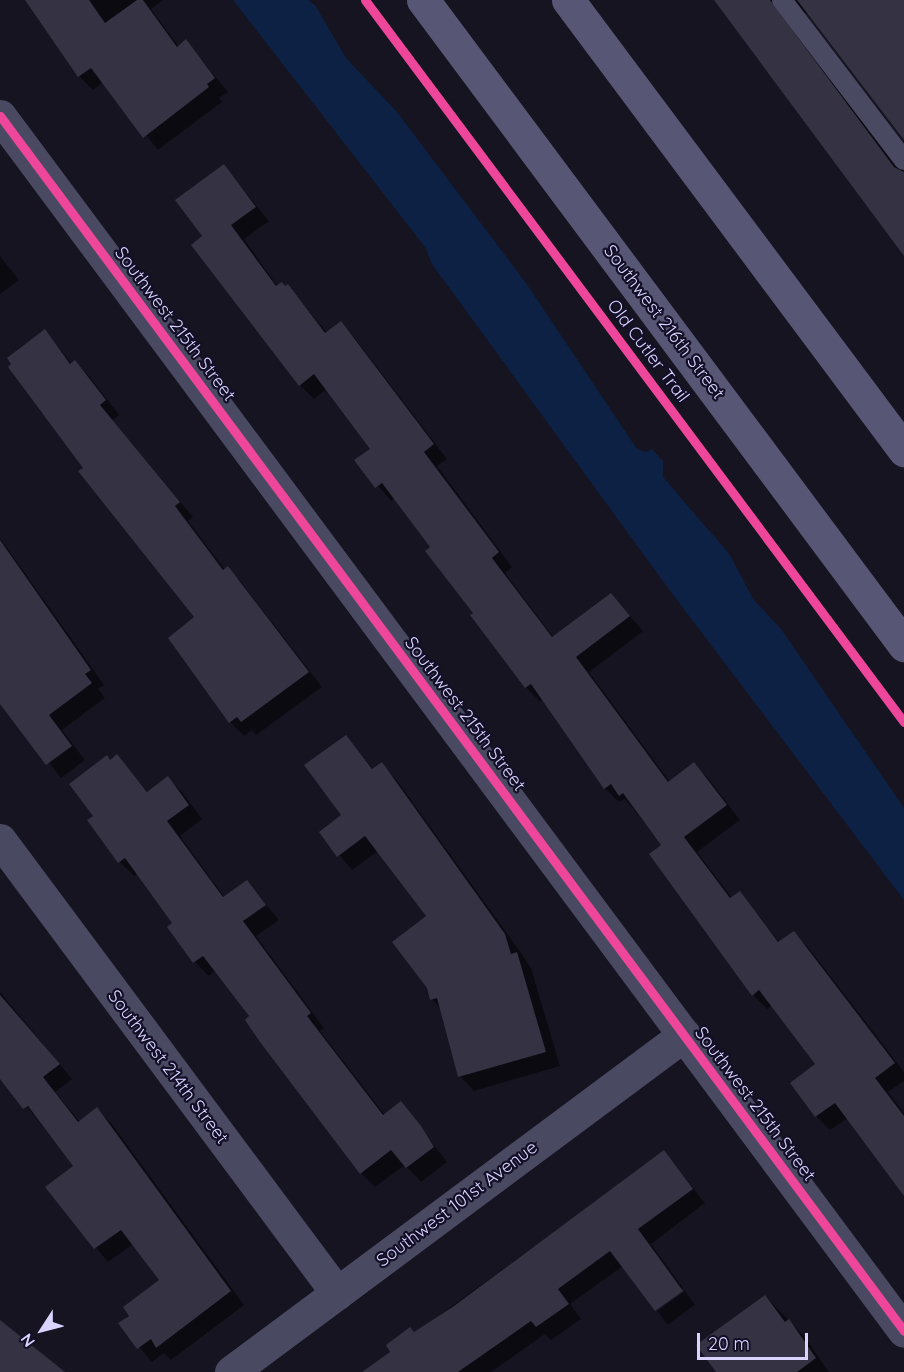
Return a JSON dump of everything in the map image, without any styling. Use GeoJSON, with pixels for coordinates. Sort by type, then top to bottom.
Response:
{"type":"FeatureCollection","features":[{"type":"Feature","properties":{"kind":"main road","name":"Southwest 216th Street"},"geometry":{"type":"LineString","coordinates":[[423,0],[904,645]]}},
{"type":"Feature","properties":{"kind":"main road"},"geometry":{"type":"LineString","coordinates":[[568,0],[904,450]]}},
{"type":"Feature","properties":{"kind":"street","name":"Southwest 215th Street"},"geometry":{"type":"LineString","coordinates":[[0,116],[904,1331]]}},
{"type":"Feature","properties":{"kind":"street","name":"Southwest 214th Street"},"geometry":{"type":"LineString","coordinates":[[0,840],[337,1293]]}},
{"type":"Feature","properties":{"kind":"street","name":"Southwest 101st Avenue"},"geometry":{"type":"LineString","coordinates":[[231,1372],[684,1035]]}},
{"type":"Feature","properties":{"kind":"lane"},"geometry":{"type":"LineString","coordinates":[[782,0],[904,160]]}},
{"type":"Feature","properties":{"kind":"water"},"geometry":{"type":"Polygon","coordinates":[[[233,0],[308,0],[315,5],[346,58],[397,112],[526,283],[637,449],[646,452],[652,449],[663,461],[663,477],[730,555],[753,599],[781,629],[904,808],[904,900],[665,584],[432,264],[425,247],[233,0]]]}},
{"type":"Feature","properties":{"kind":"building"},"geometry":{"type":"Polygon","coordinates":[[[25,0],[89,0],[105,23],[137,0],[143,0],[177,47],[186,39],[215,78],[207,84],[209,87],[143,138],[91,68],[78,77],[25,0]]]}},
{"type":"Feature","properties":{"kind":"building"},"geometry":{"type":"Polygon","coordinates":[[[714,0],[770,0],[894,167],[904,172],[904,256],[714,0]]]}},
{"type":"Feature","properties":{"kind":"building"},"geometry":{"type":"Polygon","coordinates":[[[797,0],[904,0],[904,140],[797,0]]]}},
{"type":"Feature","properties":{"kind":"building"},"geometry":{"type":"Polygon","coordinates":[[[224,164],[256,207],[231,225],[276,286],[282,282],[285,286],[288,284],[325,333],[341,321],[434,444],[424,452],[499,552],[492,558],[552,637],[611,593],[630,616],[576,657],[668,782],[694,762],[727,805],[684,837],[730,898],[740,891],[778,942],[794,931],[895,1063],[875,1078],[904,1116],[904,1196],[835,1103],[815,1117],[790,1083],[815,1064],[759,990],[752,996],[649,854],[661,845],[623,793],[619,796],[611,784],[604,789],[531,684],[525,688],[470,615],[473,613],[425,551],[430,547],[382,483],[375,488],[354,460],[370,449],[314,374],[299,386],[191,245],[202,236],[175,200],[224,164]]]}},
{"type":"Feature","properties":{"kind":"building"},"geometry":{"type":"Polygon","coordinates":[[[45,329],[70,364],[75,360],[106,400],[100,405],[180,502],[175,506],[223,570],[228,566],[309,672],[241,722],[237,717],[229,723],[168,638],[194,617],[78,471],[83,468],[8,367],[11,364],[7,358],[45,329]]]}},
{"type":"Feature","properties":{"kind":"building"},"geometry":{"type":"Polygon","coordinates":[[[0,540],[91,670],[85,674],[92,683],[49,715],[72,746],[46,765],[0,704],[0,540]]]}},
{"type":"Feature","properties":{"kind":"building"},"geometry":{"type":"Polygon","coordinates":[[[346,735],[372,769],[382,762],[505,934],[511,954],[517,952],[546,1052],[458,1077],[437,998],[430,1000],[427,988],[392,942],[426,916],[365,836],[337,857],[319,832],[341,815],[304,765],[346,735]]]}},
{"type":"Feature","properties":{"kind":"building"},"geometry":{"type":"Polygon","coordinates":[[[117,754],[147,792],[168,776],[189,805],[167,821],[223,897],[247,880],[266,905],[243,921],[311,1013],[307,1016],[383,1115],[401,1101],[434,1147],[406,1168],[391,1150],[360,1174],[260,1042],[245,1020],[249,1016],[203,956],[193,963],[167,927],[172,923],[125,858],[118,863],[87,820],[93,816],[69,784],[107,755],[110,760],[117,754]]]}},
{"type":"Feature","properties":{"kind":"building"},"geometry":{"type":"Polygon","coordinates":[[[0,995],[60,1064],[43,1077],[78,1122],[97,1107],[231,1291],[156,1348],[151,1339],[137,1349],[118,1323],[129,1316],[123,1307],[159,1280],[121,1230],[94,1249],[45,1187],[73,1166],[28,1106],[23,1109],[0,1079],[0,995]]]}},
{"type":"Feature","properties":{"kind":"building"},"geometry":{"type":"Polygon","coordinates":[[[664,1150],[693,1189],[638,1229],[683,1291],[655,1311],[610,1251],[558,1289],[569,1304],[536,1327],[531,1321],[458,1372],[362,1372],[390,1352],[386,1345],[410,1327],[414,1332],[454,1306],[664,1150]]]}},
{"type":"Feature","properties":{"kind":"building"},"geometry":{"type":"Polygon","coordinates":[[[765,1295],[785,1322],[789,1319],[816,1358],[797,1372],[716,1372],[696,1345],[765,1295]]]}},
{"type":"Feature","properties":{"kind":"building"},"geometry":{"type":"Polygon","coordinates":[[[0,1320],[65,1372],[0,1372],[0,1320]]]}},
{"type":"Feature","properties":{"kind":"cycle path","name":"Old Cutler Trail"},"geometry":{"type":"LineString","coordinates":[[365,0],[904,722]]}},
{"type":"Feature","properties":{"kind":"cycle path"},"geometry":{"type":"LineString","coordinates":[[0,116],[904,1331]]}}]}
